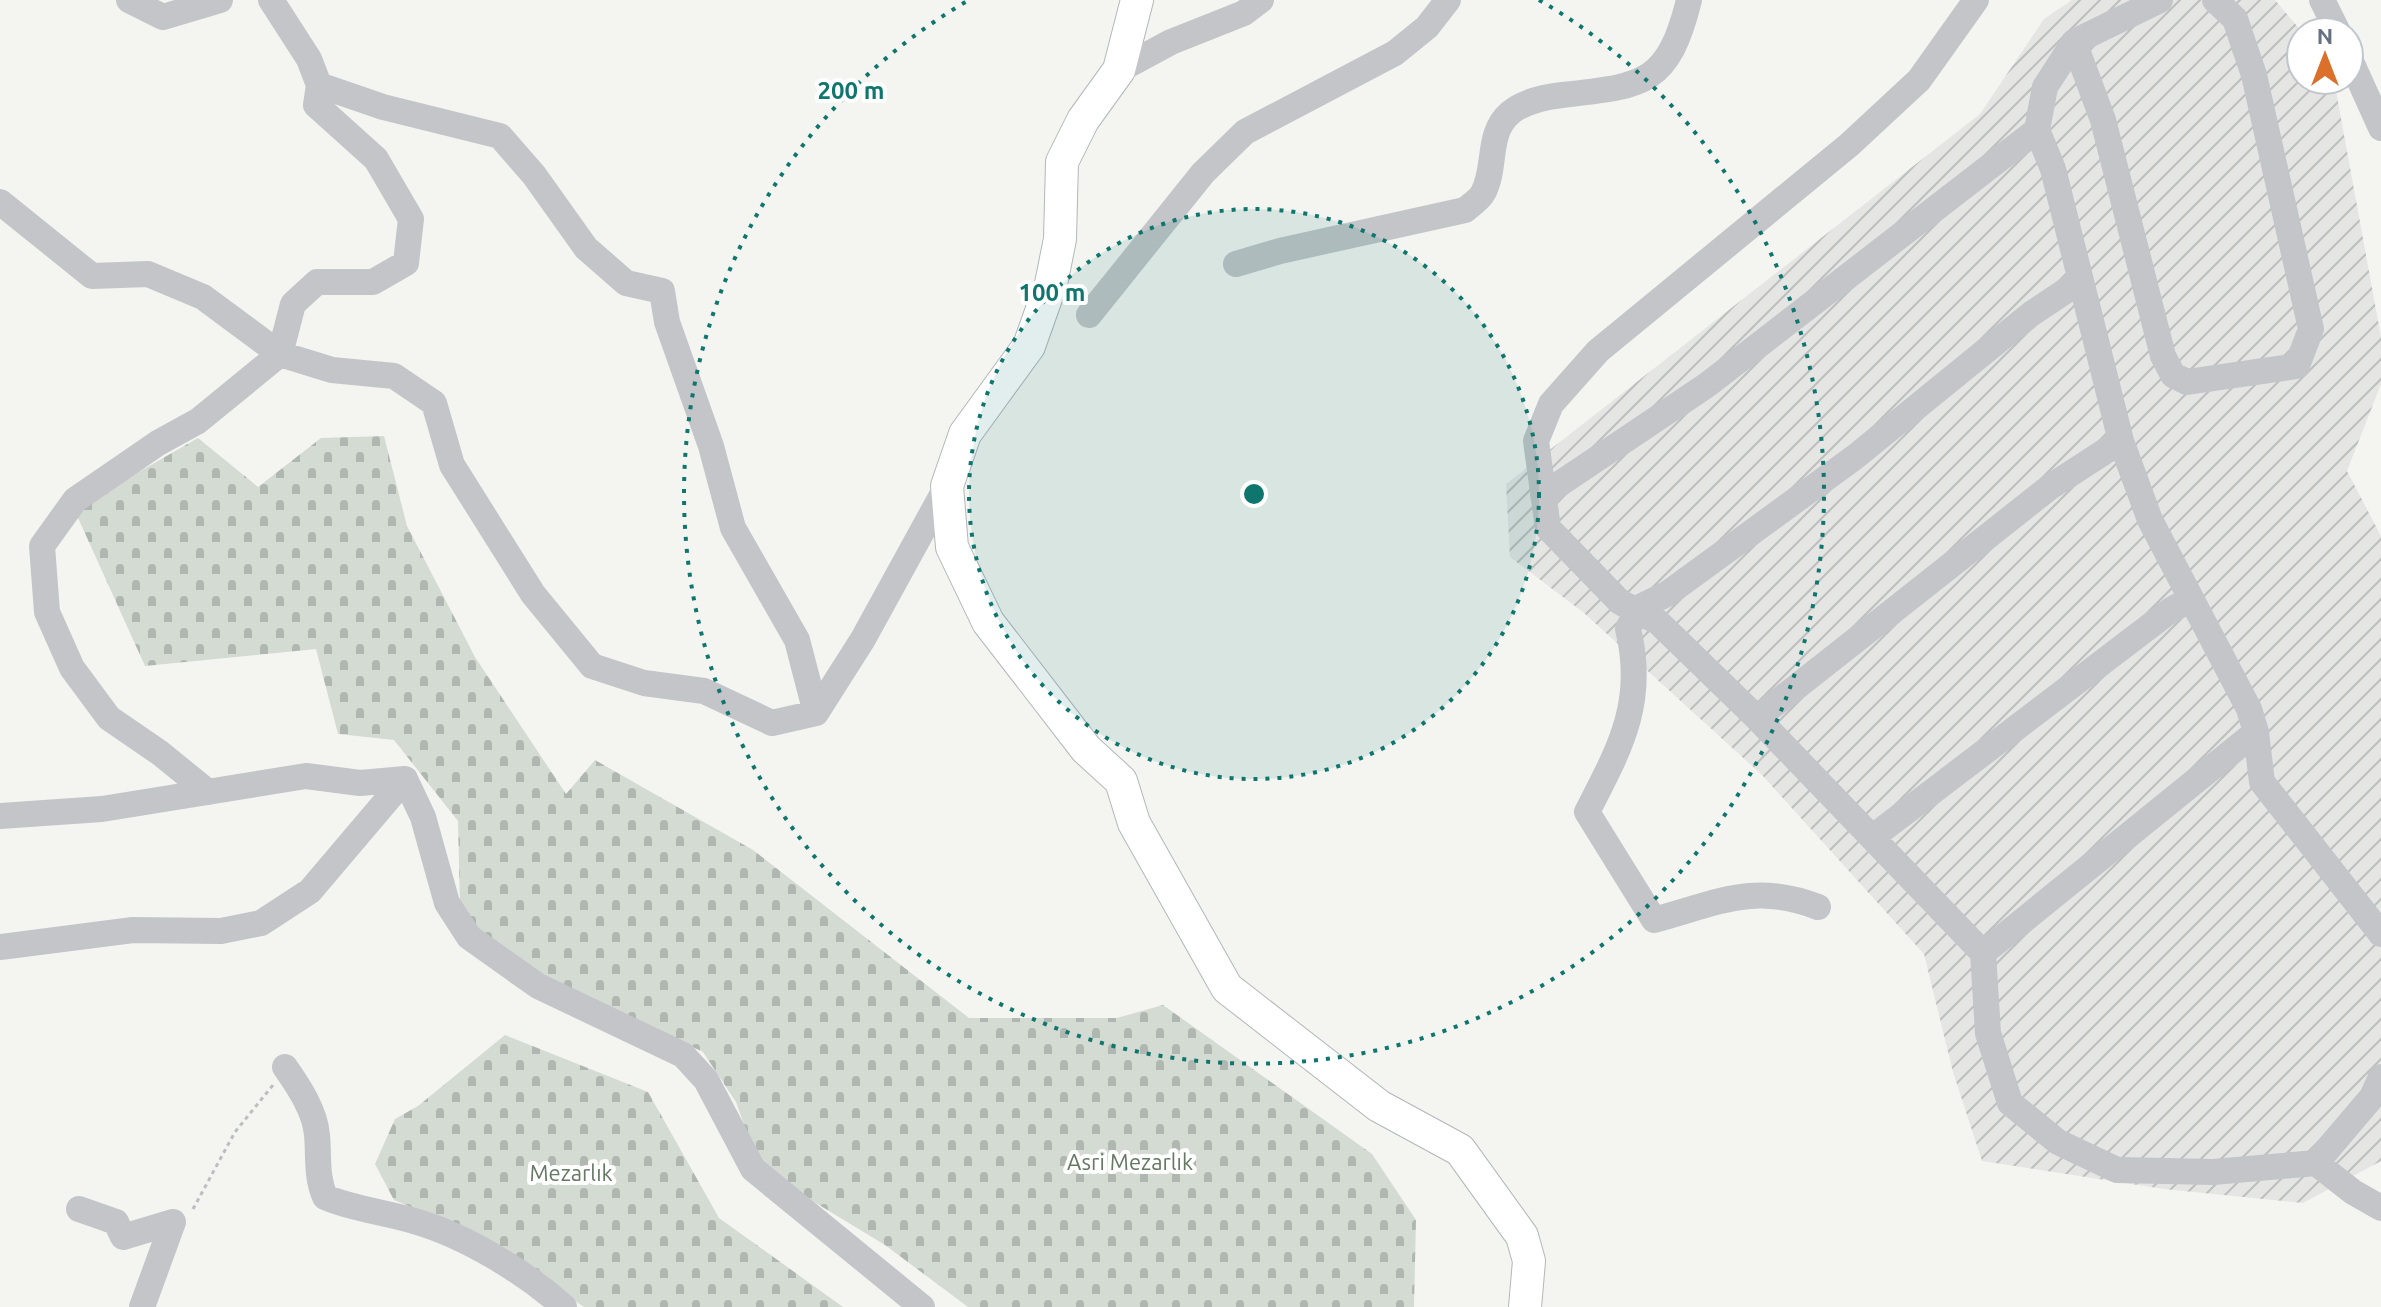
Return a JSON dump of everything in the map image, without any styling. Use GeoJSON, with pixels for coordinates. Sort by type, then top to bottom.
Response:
{"type":"FeatureCollection","features":[{"type":"Feature","properties":{"kind":"main road"},"geometry":{"type":"LineString","coordinates":[[1137,0],[1119,70],[1083,120],[1062,162],[1060,239],[1051,284],[1029,346],[965,434],[947,486],[952,547],[988,622],[1086,749],[1121,781],[1134,823],[1227,988],[1379,1106],[1460,1150],[1522,1236],[1529,1261],[1525,1307]]}},
{"type":"Feature","properties":{"kind":"street"},"geometry":{"type":"LineString","coordinates":[[129,0],[163,17],[220,0]]}},
{"type":"Feature","properties":{"kind":"street"},"geometry":{"type":"LineString","coordinates":[[208,792],[109,718],[72,668],[47,612],[42,546],[75,500],[158,443],[198,421],[280,354],[293,304],[317,282],[373,282],[406,263],[411,219],[376,159],[316,105],[319,85],[309,59],[271,0]]}},
{"type":"Feature","properties":{"kind":"street"},"geometry":{"type":"LineString","coordinates":[[1119,70],[1171,42],[1244,13],[1261,0]]}},
{"type":"Feature","properties":{"kind":"street"},"geometry":{"type":"LineString","coordinates":[[1089,315],[1203,173],[1245,132],[1395,53],[1427,27],[1448,0]]}},
{"type":"Feature","properties":{"kind":"street"},"geometry":{"type":"LineString","coordinates":[[1236,264],[1280,251],[1465,210],[1483,193],[1496,132],[1510,113],[1528,103],[1552,96],[1629,87],[1658,71],[1683,28],[1689,0]]}},
{"type":"Feature","properties":{"kind":"street"},"geometry":{"type":"LineString","coordinates":[[1976,0],[1919,80],[1849,145],[1598,351],[1551,404],[1536,441],[1548,528],[1620,602],[1638,608],[1658,622],[1757,718],[1874,836],[1983,953],[1988,1033],[2010,1103],[2058,1142],[2117,1170],[2213,1172],[2316,1163],[2353,1192],[2381,1208]]}},
{"type":"Feature","properties":{"kind":"street"},"geometry":{"type":"LineString","coordinates":[[2160,0],[2074,42],[2045,87],[2037,130],[2053,169],[2121,441],[2150,520],[2249,709],[2256,732],[2262,782],[2381,934]]}},
{"type":"Feature","properties":{"kind":"street"},"geometry":{"type":"LineString","coordinates":[[2074,42],[2103,120],[2163,356],[2173,375],[2187,382],[2297,366],[2311,329],[2254,75],[2235,19],[2215,0]]}},
{"type":"Feature","properties":{"kind":"street"},"geometry":{"type":"LineString","coordinates":[[319,85],[383,107],[500,136],[534,175],[586,248],[626,283],[662,291],[667,322],[711,446],[733,528],[797,640],[816,713]]}},
{"type":"Feature","properties":{"kind":"street"},"geometry":{"type":"LineString","coordinates":[[2365,92],[2381,128]]}},
{"type":"Feature","properties":{"kind":"street"},"geometry":{"type":"LineString","coordinates":[[1543,495],[1707,385],[2037,130]]}},
{"type":"Feature","properties":{"kind":"street"},"geometry":{"type":"LineString","coordinates":[[0,202],[92,276],[148,274],[203,297],[280,354],[332,370],[394,376],[434,403],[452,465],[533,594],[592,666],[644,683],[704,691],[772,723],[816,713],[863,639],[947,486]]}},
{"type":"Feature","properties":{"kind":"street"},"geometry":{"type":"LineString","coordinates":[[1818,907],[1787,896],[1755,893],[1654,920],[1587,812],[1616,756],[1629,719],[1637,664],[1628,629],[1638,608],[1667,594],[1855,457],[2031,314],[2079,282]]}},
{"type":"Feature","properties":{"kind":"street"},"geometry":{"type":"LineString","coordinates":[[1757,718],[2050,487],[2121,441]]}},
{"type":"Feature","properties":{"kind":"street"},"geometry":{"type":"LineString","coordinates":[[1874,836],[2171,610],[2191,599]]}},
{"type":"Feature","properties":{"kind":"street"},"geometry":{"type":"LineString","coordinates":[[1983,953],[2256,732]]}},
{"type":"Feature","properties":{"kind":"street"},"geometry":{"type":"LineString","coordinates":[[0,816],[102,809],[306,776],[360,783],[405,779]]}},
{"type":"Feature","properties":{"kind":"street"},"geometry":{"type":"LineString","coordinates":[[0,947],[133,930],[221,931],[261,923],[310,891],[405,779]]}},
{"type":"Feature","properties":{"kind":"street"},"geometry":{"type":"LineString","coordinates":[[405,779],[423,817],[447,903],[469,937],[538,986],[683,1055],[706,1080],[753,1169],[917,1304]]}},
{"type":"Feature","properties":{"kind":"street"},"geometry":{"type":"LineString","coordinates":[[285,1067],[310,1108],[317,1132],[318,1181],[325,1197],[350,1207],[374,1209],[455,1234],[564,1307]]}},
{"type":"Feature","properties":{"kind":"street"},"geometry":{"type":"LineString","coordinates":[[2316,1163],[2372,1097],[2381,1077]]}},
{"type":"Feature","properties":{"kind":"street"},"geometry":{"type":"LineString","coordinates":[[79,1209],[116,1222],[123,1237],[173,1222]]}},
{"type":"Feature","properties":{"kind":"street"},"geometry":{"type":"LineString","coordinates":[[142,1307],[173,1222]]}},
{"type":"Feature","properties":{"kind":"path"},"geometry":{"type":"LineString","coordinates":[[173,1222],[195,1208],[235,1132],[285,1067]]}},
{"type":"Feature","properties":{"kind":"shaded area"},"geometry":{"type":"Polygon","coordinates":[[[2072,0],[2275,0],[2288,16],[2285,16],[2285,96],[2337,96],[2381,337],[2381,384],[2347,471],[2381,536],[2381,1161],[2303,1203],[2164,1189],[1982,1161],[1953,1072],[1924,954],[1762,775],[1584,613],[1510,557],[1506,484],[1980,114],[2044,19],[2072,0]]]}},
{"type":"Feature","properties":{"kind":"green space","name":"Asri Mezarlık"},"geometry":{"type":"Polygon","coordinates":[[[384,436],[407,526],[475,657],[566,794],[595,760],[753,850],[969,1018],[1117,1018],[1163,1005],[1372,1154],[1416,1220],[1414,1307],[968,1307],[885,1245],[760,1169],[736,1102],[703,1052],[637,1020],[539,982],[481,937],[460,905],[458,821],[394,740],[338,734],[316,649],[145,666],[74,509],[198,438],[258,487],[321,438],[384,436]]]}},
{"type":"Feature","properties":{"kind":"green space","name":"Mezarlık"},"geometry":{"type":"Polygon","coordinates":[[[505,1035],[648,1092],[719,1218],[843,1307],[584,1307],[480,1236],[394,1200],[375,1164],[395,1119],[418,1106],[505,1035]]]}}]}
